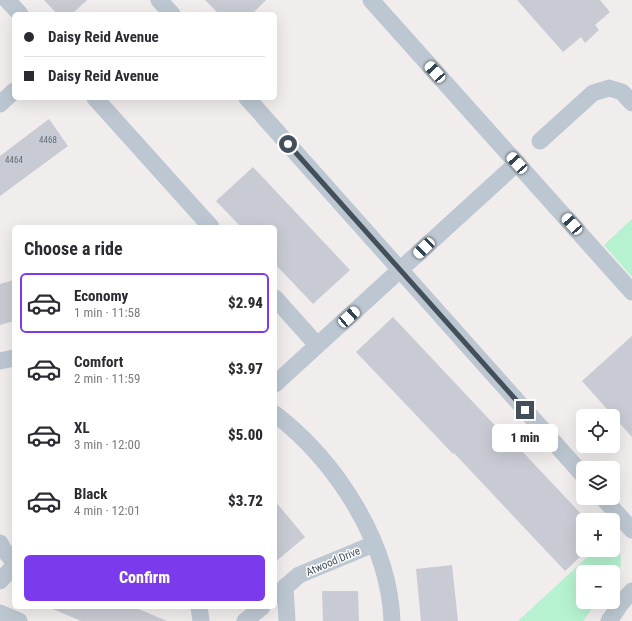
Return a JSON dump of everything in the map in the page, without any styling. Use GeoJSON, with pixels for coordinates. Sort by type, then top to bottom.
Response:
{"type":"FeatureCollection","features":[{"type":"Feature","properties":{"kind":"street"},"geometry":{"type":"LineString","coordinates":[[7,0],[18,12]]}},
{"type":"Feature","properties":{"kind":"street"},"geometry":{"type":"LineString","coordinates":[[159,0],[170,12]]}},
{"type":"Feature","properties":{"kind":"street"},"geometry":{"type":"LineString","coordinates":[[371,0],[632,292]]}},
{"type":"Feature","properties":{"kind":"street"},"geometry":{"type":"LineString","coordinates":[[540,141],[593,93],[609,88],[622,92],[632,103]]}},
{"type":"Feature","properties":{"kind":"street"},"geometry":{"type":"LineString","coordinates":[[0,104],[12,93]]}},
{"type":"Feature","properties":{"kind":"street"},"geometry":{"type":"LineString","coordinates":[[97,100],[209,225]]}},
{"type":"Feature","properties":{"kind":"street"},"geometry":{"type":"LineString","coordinates":[[249,100],[576,467]]}},
{"type":"Feature","properties":{"kind":"street"},"geometry":{"type":"LineString","coordinates":[[277,382],[517,163]]}},
{"type":"Feature","properties":{"kind":"street"},"geometry":{"type":"LineString","coordinates":[[277,300],[318,345]]}},
{"type":"Feature","properties":{"kind":"street"},"geometry":{"type":"LineString","coordinates":[[0,361],[12,358]]}},
{"type":"Feature","properties":{"kind":"street"},"geometry":{"type":"LineString","coordinates":[[277,416],[311,448],[333,472],[350,496],[368,528],[386,582],[392,621]]}},
{"type":"Feature","properties":{"kind":"street"},"geometry":{"type":"LineString","coordinates":[[609,505],[632,530]]}},
{"type":"Feature","properties":{"kind":"street"},"geometry":{"type":"LineString","coordinates":[[0,543],[12,560]]}},
{"type":"Feature","properties":{"kind":"street","name":"Atwood Drive"},"geometry":{"type":"LineString","coordinates":[[280,592],[299,575],[374,544]]}},
{"type":"Feature","properties":{"kind":"street"},"geometry":{"type":"LineString","coordinates":[[0,581],[12,568]]}},
{"type":"Feature","properties":{"kind":"street"},"geometry":{"type":"LineString","coordinates":[[609,621],[622,602],[632,591]]}},
{"type":"Feature","properties":{"kind":"street"},"geometry":{"type":"LineString","coordinates":[[280,592],[287,621]]}},
{"type":"Feature","properties":{"kind":"street"},"geometry":{"type":"LineString","coordinates":[[199,609],[201,621]]}},
{"type":"Feature","properties":{"kind":"street"},"geometry":{"type":"LineString","coordinates":[[245,621],[260,609]]}},
{"type":"Feature","properties":{"kind":"street"},"geometry":{"type":"LineString","coordinates":[[0,613],[19,621]]}},
{"type":"Feature","properties":{"kind":"green space"},"geometry":{"type":"Polygon","coordinates":[[[632,219],[632,277],[604,245],[632,219]]]}},
{"type":"Feature","properties":{"kind":"green space"},"geometry":{"type":"Polygon","coordinates":[[[620,553],[621,556],[620,568],[620,565],[579,565],[587,557],[620,557],[620,553]]]}},
{"type":"Feature","properties":{"kind":"green space"},"geometry":{"type":"Polygon","coordinates":[[[576,568],[576,609],[592,609],[583,621],[518,621],[576,568]]]}},
{"type":"Feature","properties":{"kind":"building"},"geometry":{"type":"Polygon","coordinates":[[[44,0],[87,0],[74,12],[55,12],[44,0]]]}},
{"type":"Feature","properties":{"kind":"building"},"geometry":{"type":"Polygon","coordinates":[[[205,0],[266,0],[254,12],[217,12],[205,0]]]}},
{"type":"Feature","properties":{"kind":"building"},"geometry":{"type":"Polygon","coordinates":[[[517,0],[600,0],[610,12],[595,25],[599,30],[585,43],[581,37],[563,52],[517,0]]]}},
{"type":"Feature","properties":{"kind":"building"},"geometry":{"type":"Polygon","coordinates":[[[49,119],[68,146],[0,196],[0,156],[49,119]]]}},
{"type":"Feature","properties":{"kind":"building"},"geometry":{"type":"Polygon","coordinates":[[[253,167],[350,270],[313,304],[277,266],[277,225],[239,225],[216,201],[253,167]]]}},
{"type":"Feature","properties":{"kind":"building"},"geometry":{"type":"Polygon","coordinates":[[[12,281],[12,322],[0,325],[0,284],[12,281]]]}},
{"type":"Feature","properties":{"kind":"building"},"geometry":{"type":"Polygon","coordinates":[[[393,317],[504,435],[505,433],[580,513],[576,513],[576,557],[580,557],[565,571],[356,352],[393,317]]]}},
{"type":"Feature","properties":{"kind":"building"},"geometry":{"type":"Polygon","coordinates":[[[632,336],[632,437],[620,424],[620,409],[607,409],[582,381],[632,336]]]}},
{"type":"Feature","properties":{"kind":"building"},"geometry":{"type":"Polygon","coordinates":[[[277,503],[305,537],[277,560],[277,503]]]}},
{"type":"Feature","properties":{"kind":"building"},"geometry":{"type":"Polygon","coordinates":[[[452,565],[458,621],[421,621],[416,569],[452,565]]]}},
{"type":"Feature","properties":{"kind":"building"},"geometry":{"type":"Polygon","coordinates":[[[322,591],[358,591],[359,621],[323,621],[322,591]]]}},
{"type":"Feature","properties":{"kind":"building"},"geometry":{"type":"Polygon","coordinates":[[[53,609],[139,609],[167,621],[81,621],[53,609]]]}},
{"type":"Feature","properties":{"kind":"route"},"geometry":{"type":"LineString","coordinates":[[288,144],[525,410]]}}]}
